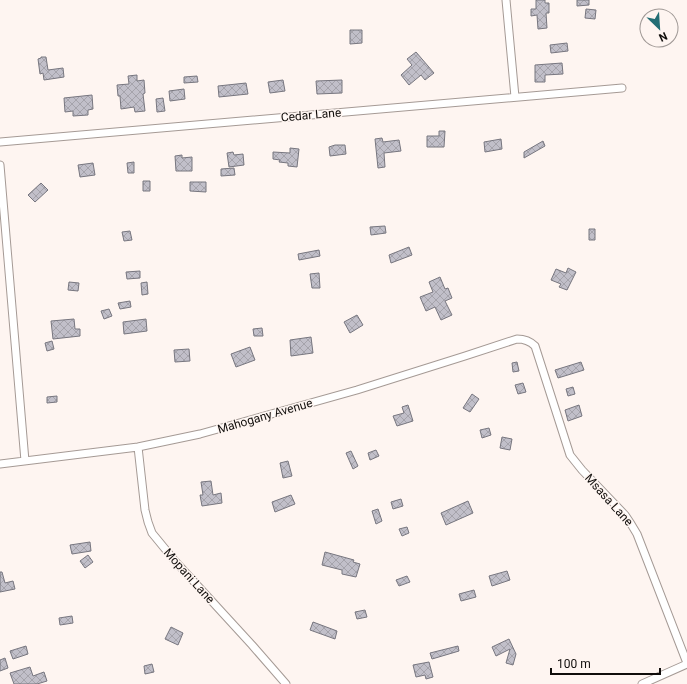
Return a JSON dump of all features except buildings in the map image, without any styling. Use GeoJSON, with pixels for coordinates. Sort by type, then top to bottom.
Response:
{"type":"FeatureCollection","features":[{"type":"Feature","properties":{"kind":"street"},"geometry":{"type":"LineString","coordinates":[[506,0],[514,97]]}},
{"type":"Feature","properties":{"kind":"street","name":"Cedar Lane"},"geometry":{"type":"LineString","coordinates":[[0,142],[622,88]]}},
{"type":"Feature","properties":{"kind":"street"},"geometry":{"type":"LineString","coordinates":[[0,165],[25,461]]}},
{"type":"Feature","properties":{"kind":"street","name":"Mahogany Avenue"},"geometry":{"type":"LineString","coordinates":[[0,464],[138,446],[200,434],[357,390],[518,339],[526,340]]}},
{"type":"Feature","properties":{"kind":"street","name":"Msasa Lane"},"geometry":{"type":"LineString","coordinates":[[526,340],[535,346],[570,455],[582,470],[625,515],[637,534],[687,664]]}},
{"type":"Feature","properties":{"kind":"street","name":"Mopani Lane"},"geometry":{"type":"LineString","coordinates":[[138,446],[145,510],[152,533],[175,561],[286,684]]}},
{"type":"Feature","properties":{"kind":"street"},"geometry":{"type":"LineString","coordinates":[[642,684],[687,664]]}}]}
